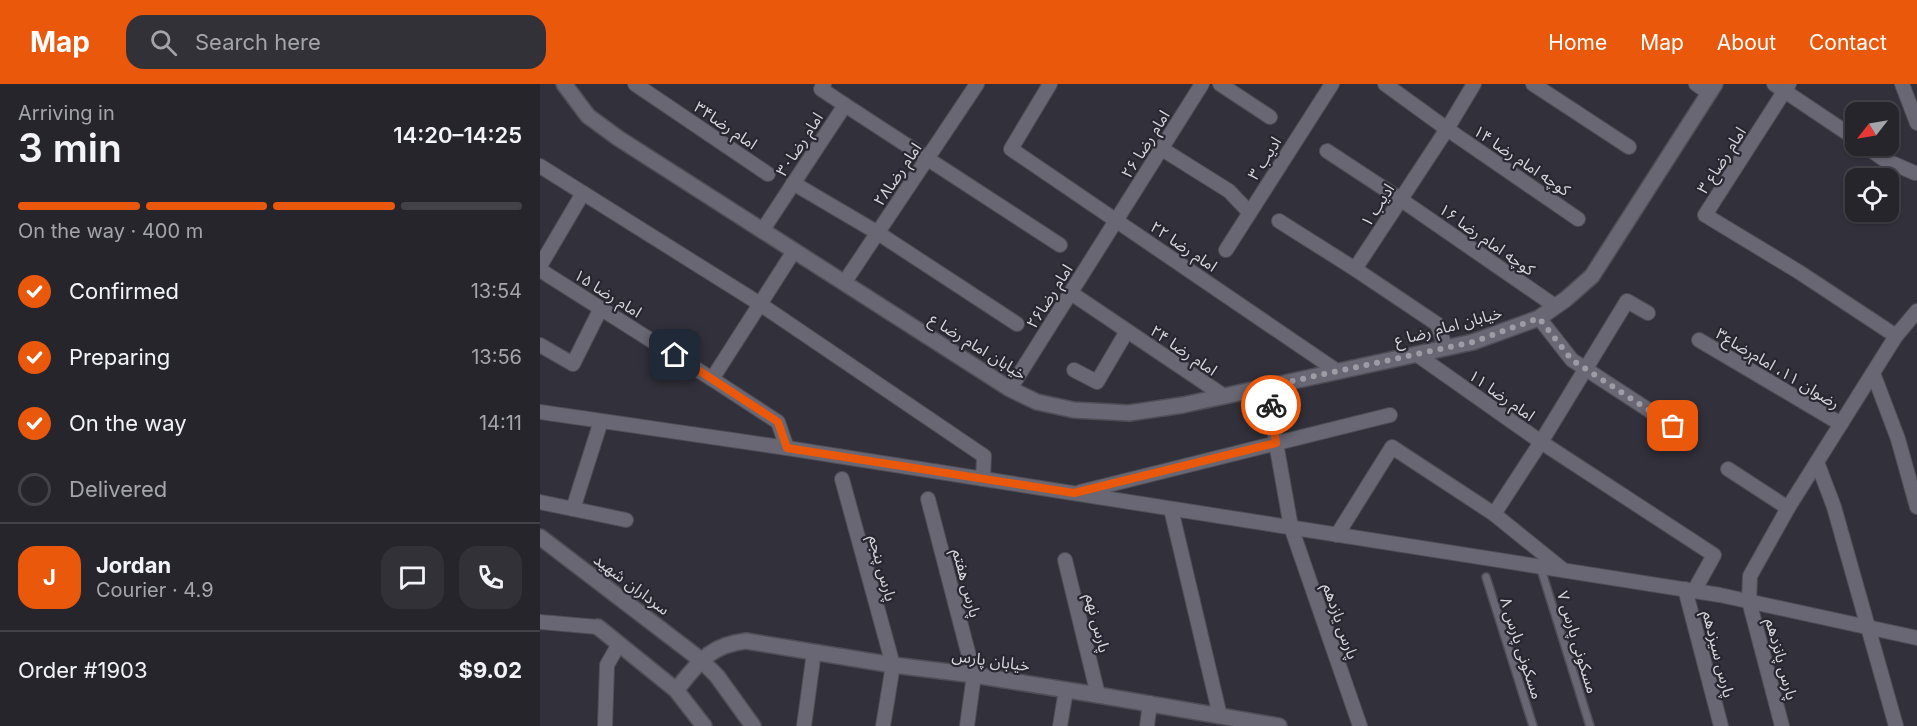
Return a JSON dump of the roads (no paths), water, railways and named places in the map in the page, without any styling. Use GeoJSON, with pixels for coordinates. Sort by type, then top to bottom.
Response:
{"type":"FeatureCollection","features":[{"type":"Feature","properties":{"kind":"main road","name":"خیابان امام رضا ع"},"geometry":{"type":"LineString","coordinates":[[564,84],[588,116],[762,231],[1010,389],[1037,402],[1074,410],[1129,413],[1183,405],[1473,342],[1539,318],[1592,276],[1712,88]]}},
{"type":"Feature","properties":{"kind":"main road","name":"سرداران شهید"},"geometry":{"type":"LineString","coordinates":[[540,537],[701,660],[717,676],[753,726]]}},
{"type":"Feature","properties":{"kind":"main road"},"geometry":{"type":"LineString","coordinates":[[598,627],[676,690],[704,726]]}},
{"type":"Feature","properties":{"kind":"main road","name":"خیابان پارس"},"geometry":{"type":"LineString","coordinates":[[676,690],[701,660],[728,643],[746,641],[893,665],[1098,694],[1220,716],[1238,723],[1279,726]]}},
{"type":"Feature","properties":{"kind":"street","name":"امام رضا۳۰"},"geometry":{"type":"LineString","coordinates":[[762,231],[844,105],[821,89],[824,84]]}},
{"type":"Feature","properties":{"kind":"street","name":"امام رضا ۲۲"},"geometry":{"type":"LineString","coordinates":[[1050,84],[1011,149],[1337,372]]}},
{"type":"Feature","properties":{"kind":"street","name":"امام رضا ۲۶"},"geometry":{"type":"LineString","coordinates":[[1117,221],[1202,84]]}},
{"type":"Feature","properties":{"kind":"street"},"geometry":{"type":"LineString","coordinates":[[1220,84],[1270,117]]}},
{"type":"Feature","properties":{"kind":"street","name":"ادیب ۳"},"geometry":{"type":"LineString","coordinates":[[1226,250],[1332,84]]}},
{"type":"Feature","properties":{"kind":"street","name":"کوچه امام رضا ۱۴"},"geometry":{"type":"LineString","coordinates":[[1385,84],[1578,219]]}},
{"type":"Feature","properties":{"kind":"street","name":"ادیب ۱"},"geometry":{"type":"LineString","coordinates":[[1355,269],[1474,84]]}},
{"type":"Feature","properties":{"kind":"street"},"geometry":{"type":"LineString","coordinates":[[1533,84],[1629,147]]}},
{"type":"Feature","properties":{"kind":"street"},"geometry":{"type":"LineString","coordinates":[[1696,84],[1712,88]]}},
{"type":"Feature","properties":{"kind":"street"},"geometry":{"type":"LineString","coordinates":[[1902,84],[1917,123]]}},
{"type":"Feature","properties":{"kind":"street","name":"امام رضا۲۸"},"geometry":{"type":"LineString","coordinates":[[844,283],[927,158],[971,86]]}},
{"type":"Feature","properties":{"kind":"street"},"geometry":{"type":"LineString","coordinates":[[1782,86],[1845,131]]}},
{"type":"Feature","properties":{"kind":"street","name":"امام رضا‌ع ۳"},"geometry":{"type":"LineString","coordinates":[[1782,86],[1705,215],[1799,272],[1896,336]]}},
{"type":"Feature","properties":{"kind":"street","name":"امام رضا۳۴"},"geometry":{"type":"LineString","coordinates":[[645,87],[768,174]]}},
{"type":"Feature","properties":{"kind":"street"},"geometry":{"type":"LineString","coordinates":[[844,105],[1060,246]]}},
{"type":"Feature","properties":{"kind":"street"},"geometry":{"type":"LineString","coordinates":[[1162,149],[1229,192],[1249,212]]}},
{"type":"Feature","properties":{"kind":"street","name":"کوچه امام رضا ۱۶"},"geometry":{"type":"LineString","coordinates":[[1327,151],[1555,306]]}},
{"type":"Feature","properties":{"kind":"street"},"geometry":{"type":"LineString","coordinates":[[1880,156],[1916,172]]}},
{"type":"Feature","properties":{"kind":"street"},"geometry":{"type":"LineString","coordinates":[[540,166],[760,304],[984,456],[983,479]]}},
{"type":"Feature","properties":{"kind":"street"},"geometry":{"type":"LineString","coordinates":[[793,183],[878,232],[1017,324]]}},
{"type":"Feature","properties":{"kind":"street"},"geometry":{"type":"LineString","coordinates":[[540,268],[583,193]]}},
{"type":"Feature","properties":{"kind":"street","name":"امام رضا۲۶"},"geometry":{"type":"LineString","coordinates":[[1010,389],[1117,221]]}},
{"type":"Feature","properties":{"kind":"street"},"geometry":{"type":"LineString","coordinates":[[1279,221],[1437,324],[1446,348]]}},
{"type":"Feature","properties":{"kind":"street"},"geometry":{"type":"LineString","coordinates":[[712,379],[794,251]]}},
{"type":"Feature","properties":{"kind":"street","name":"۱۵ امام رضا"},"geometry":{"type":"LineString","coordinates":[[540,268],[778,422],[787,448]]}},
{"type":"Feature","properties":{"kind":"street","name":"امام رضا ۲۴"},"geometry":{"type":"LineString","coordinates":[[1071,293],[1224,396]]}},
{"type":"Feature","properties":{"kind":"street"},"geometry":{"type":"LineString","coordinates":[[1494,514],[1627,301],[1648,313]]}},
{"type":"Feature","properties":{"kind":"street"},"geometry":{"type":"LineString","coordinates":[[540,345],[573,364],[601,308]]}},
{"type":"Feature","properties":{"kind":"street","name":"پارس‌ پانزدهم"},"geometry":{"type":"LineString","coordinates":[[1782,726],[1749,601],[1749,576],[1788,508],[1896,336],[1917,311]]}},
{"type":"Feature","properties":{"kind":"street"},"geometry":{"type":"LineString","coordinates":[[1539,318],[1572,360],[1690,437]]}},
{"type":"Feature","properties":{"kind":"street","name":"امام رضا ۲۴"},"geometry":{"type":"LineString","coordinates":[[1074,370],[1097,381],[1126,331]]}},
{"type":"Feature","properties":{"kind":"street","name":"رضوان ۱۱، امام‌رضا‌ع‌۳"},"geometry":{"type":"LineString","coordinates":[[1699,340],[1841,424]]}},
{"type":"Feature","properties":{"kind":"street","name":"امام رضا ۱۱"},"geometry":{"type":"LineString","coordinates":[[1416,354],[1540,442],[1714,555],[1690,590]]}},
{"type":"Feature","properties":{"kind":"street"},"geometry":{"type":"LineString","coordinates":[[1873,374],[1898,439],[1917,507]]}},
{"type":"Feature","properties":{"kind":"street","name":"پارس‌‌ یازدهم"},"geometry":{"type":"LineString","coordinates":[[1269,386],[1276,443],[1291,527],[1360,726]]}},
{"type":"Feature","properties":{"kind":"street"},"geometry":{"type":"LineString","coordinates":[[540,411],[1690,590],[1917,638]]}},
{"type":"Feature","properties":{"kind":"street"},"geometry":{"type":"LineString","coordinates":[[1074,493],[1390,415]]}},
{"type":"Feature","properties":{"kind":"street"},"geometry":{"type":"LineString","coordinates":[[573,509],[601,421]]}},
{"type":"Feature","properties":{"kind":"street"},"geometry":{"type":"LineString","coordinates":[[1337,535],[1392,447],[1494,514],[1564,570]]}},
{"type":"Feature","properties":{"kind":"street"},"geometry":{"type":"LineString","coordinates":[[1817,462],[1833,507],[1896,726]]}},
{"type":"Feature","properties":{"kind":"street"},"geometry":{"type":"LineString","coordinates":[[1728,468],[1788,508]]}},
{"type":"Feature","properties":{"kind":"street","name":"پارس‌‌ پنجم"},"geometry":{"type":"LineString","coordinates":[[842,479],[893,665]]}},
{"type":"Feature","properties":{"kind":"street","name":"پارس‌‌ هفتم"},"geometry":{"type":"LineString","coordinates":[[928,499],[974,675]]}},
{"type":"Feature","properties":{"kind":"street"},"geometry":{"type":"LineString","coordinates":[[540,502],[626,520]]}},
{"type":"Feature","properties":{"kind":"street"},"geometry":{"type":"LineString","coordinates":[[1171,508],[1220,716]]}},
{"type":"Feature","properties":{"kind":"street","name":"پارس‌‌ نهم"},"geometry":{"type":"LineString","coordinates":[[1065,560],[1098,694]]}},
{"type":"Feature","properties":{"kind":"street","name":"پارس‌ سیزدهم"},"geometry":{"type":"LineString","coordinates":[[1690,590],[1721,726]]}},
{"type":"Feature","properties":{"kind":"street"},"geometry":{"type":"LineString","coordinates":[[540,622],[598,627]]}},
{"type":"Feature","properties":{"kind":"street"},"geometry":{"type":"LineString","coordinates":[[605,726],[607,665],[619,644]]}},
{"type":"Feature","properties":{"kind":"street"},"geometry":{"type":"LineString","coordinates":[[804,724],[814,652]]}},
{"type":"Feature","properties":{"kind":"street"},"geometry":{"type":"LineString","coordinates":[[884,726],[893,665]]}},
{"type":"Feature","properties":{"kind":"street"},"geometry":{"type":"LineString","coordinates":[[967,726],[974,675]]}},
{"type":"Feature","properties":{"kind":"street"},"geometry":{"type":"LineString","coordinates":[[1060,726],[1066,690]]}},
{"type":"Feature","properties":{"kind":"street"},"geometry":{"type":"LineString","coordinates":[[1147,726],[1150,703]]}},
{"type":"Feature","properties":{"kind":"lane","name":"مسکونی ‌پارس ۷"},"geometry":{"type":"LineString","coordinates":[[1540,566],[1590,726]]}},
{"type":"Feature","properties":{"kind":"lane","name":"مسکونی پارس ۸"},"geometry":{"type":"LineString","coordinates":[[1486,578],[1533,726]]}}]}
